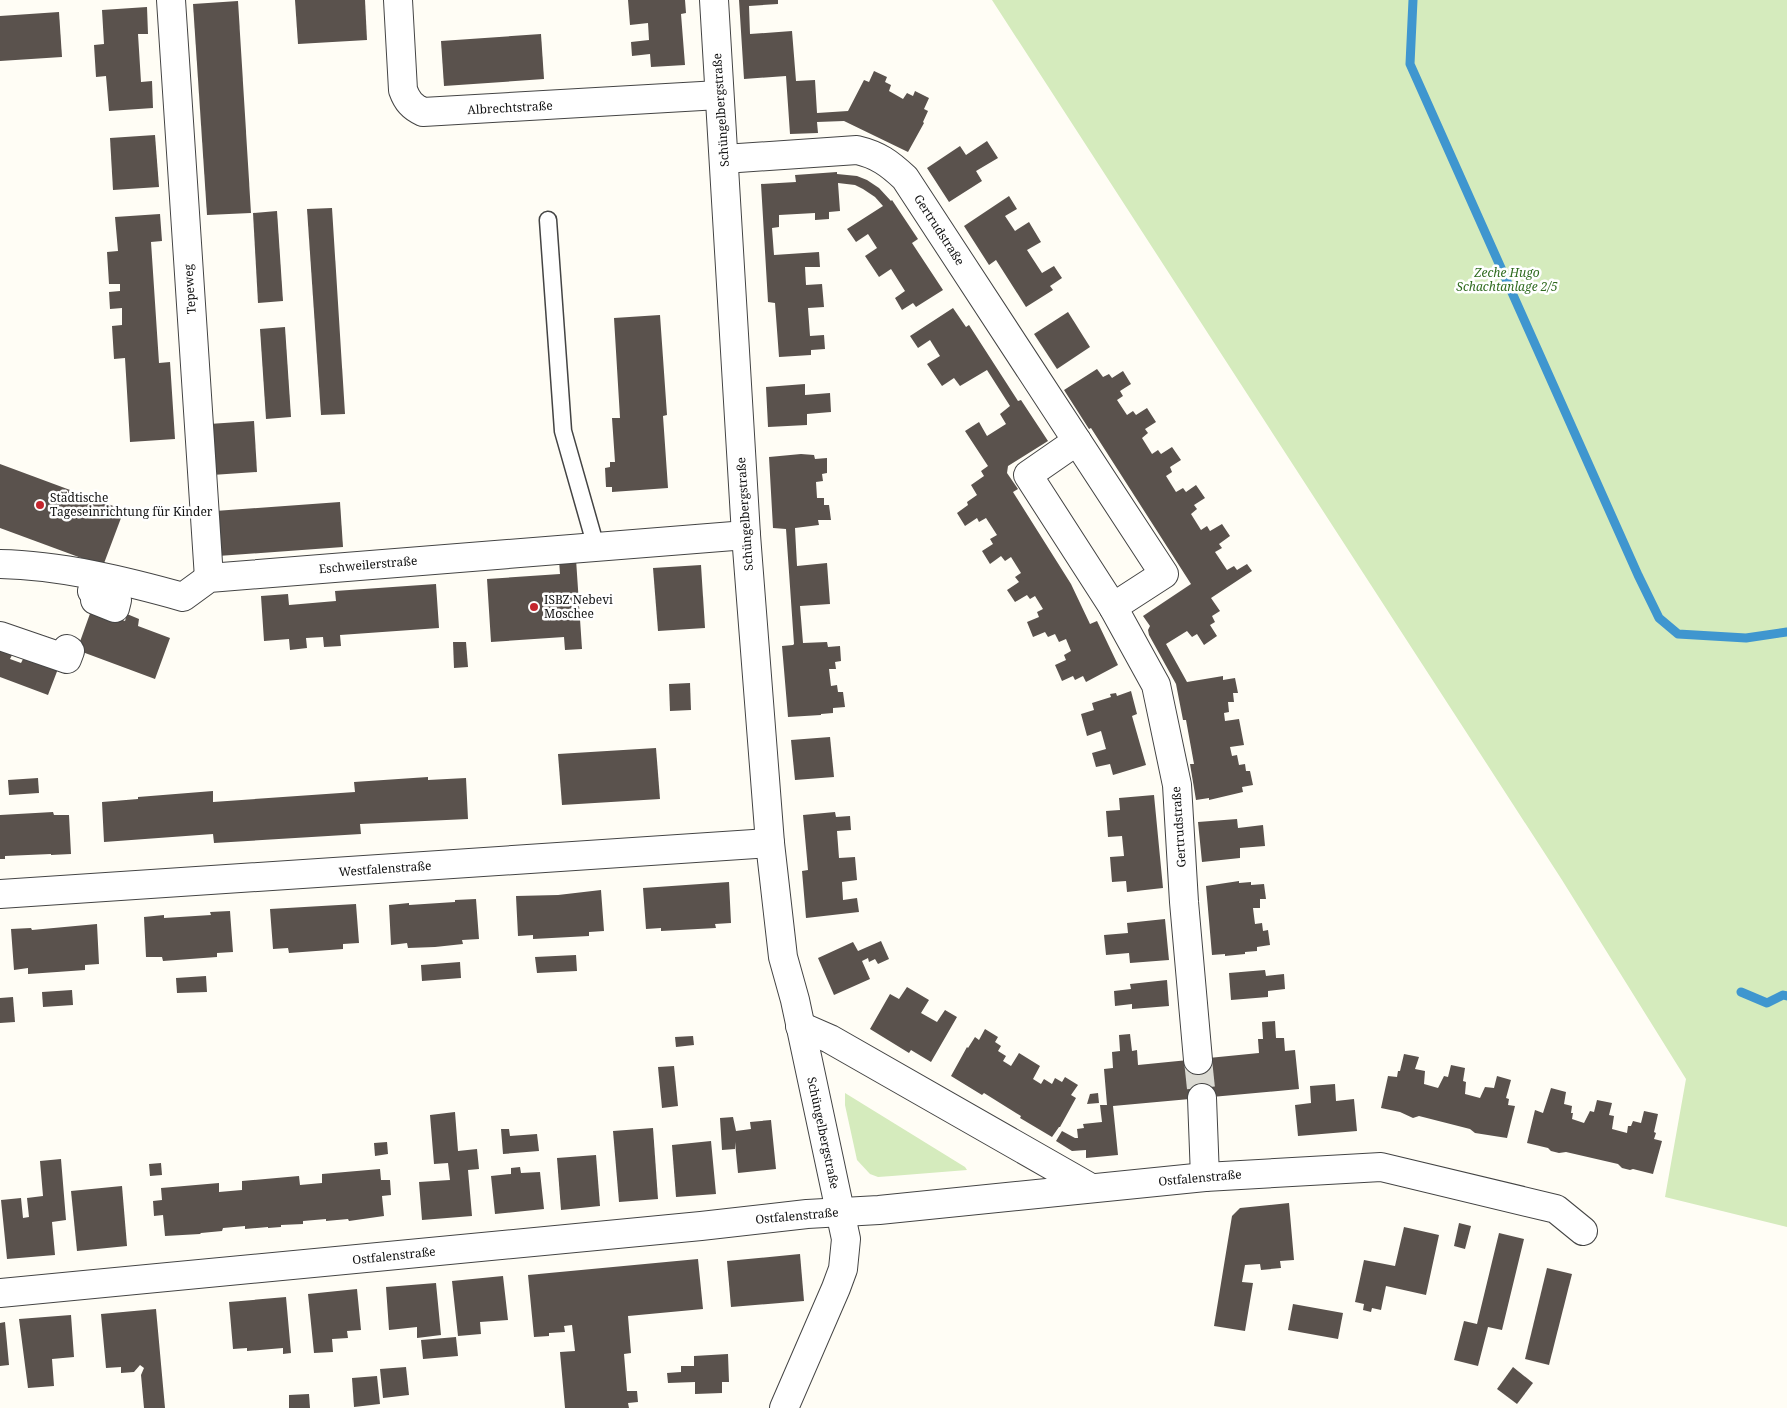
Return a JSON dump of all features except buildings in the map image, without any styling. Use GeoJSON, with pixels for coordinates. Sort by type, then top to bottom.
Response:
{"type":"FeatureCollection","features":[{"type":"Feature","properties":{"kind":"street","name":"Tepeweg"},"geometry":{"type":"LineString","coordinates":[[171,0],[209,578]]}},
{"type":"Feature","properties":{"kind":"street","name":"Albrechtstraße"},"geometry":{"type":"LineString","coordinates":[[398,0],[403,90],[407,100],[415,109],[423,112],[719,96]]}},
{"type":"Feature","properties":{"kind":"street","name":"Schüngelbergstraße"},"geometry":{"type":"LineString","coordinates":[[714,0],[746,535],[770,843],[783,958],[800,1026],[846,1239],[843,1269],[784,1408]]}},
{"type":"Feature","properties":{"kind":"street","name":"Gertrudstraße"},"geometry":{"type":"LineString","coordinates":[[724,158],[857,150],[873,154],[890,164],[905,178],[1164,574],[1113,607]]}},
{"type":"Feature","properties":{"kind":"street","name":"Gertrudstraße"},"geometry":{"type":"LineString","coordinates":[[1077,441],[1028,475],[1113,607],[1156,685],[1177,785],[1184,902],[1198,1060]]}},
{"type":"Feature","properties":{"kind":"street","name":"Eschweilerstraße"},"geometry":{"type":"LineString","coordinates":[[209,578],[746,535]]}},
{"type":"Feature","properties":{"kind":"street"},"geometry":{"type":"LineString","coordinates":[[0,564],[31,564],[97,589],[153,589],[183,598],[209,578]]}},
{"type":"Feature","properties":{"kind":"street"},"geometry":{"type":"LineString","coordinates":[[0,636],[67,659],[70,650],[67,649]]}},
{"type":"Feature","properties":{"kind":"street","name":"Westfalenstraße"},"geometry":{"type":"LineString","coordinates":[[0,894],[770,843]]}},
{"type":"Feature","properties":{"kind":"street"},"geometry":{"type":"LineString","coordinates":[[800,1026],[830,1038],[1091,1188]]}},
{"type":"Feature","properties":{"kind":"street"},"geometry":{"type":"LineString","coordinates":[[1202,1098],[1205,1177]]}},
{"type":"Feature","properties":{"kind":"street","name":"Ostfalenstraße"},"geometry":{"type":"LineString","coordinates":[[0,1293],[372,1259],[807,1214],[879,1210],[1205,1177],[1381,1167],[1556,1209],[1583,1231]]}},
{"type":"Feature","properties":{"kind":"lane"},"geometry":{"type":"LineString","coordinates":[[548,220],[563,431],[596,547]]}},
{"type":"Feature","properties":{"kind":"green space","name":"Zeche Hugo Schachtanlage 2/5"},"geometry":{"type":"Polygon","coordinates":[[[992,0],[1787,0],[1787,1227],[1665,1197],[1686,1079],[1562,880],[992,0]]]}},
{"type":"Feature","properties":{"kind":"green space"},"geometry":{"type":"Polygon","coordinates":[[[845,1093],[967,1170],[878,1177],[870,1174],[857,1160],[845,1105],[845,1093]]]}},
{"type":"Feature","properties":{"kind":"waterway"},"geometry":{"type":"LineString","coordinates":[[1413,0],[1410,64],[1638,575],[1659,618],[1678,634],[1746,638],[1787,632]]}},
{"type":"Feature","properties":{"kind":"waterway"},"geometry":{"type":"LineString","coordinates":[[1741,992],[1767,1003],[1783,995],[1787,996]]}},
{"type":"Feature","properties":{"kind":"tunnel"},"geometry":{"type":"LineString","coordinates":[[1198,1060],[1202,1098]]}},
{"type":"Feature","properties":{"kind":"place","name":"Städtische Tageseinrichtung für Kinder"},"geometry":{"type":"Point","coordinates":[40,505]}},
{"type":"Feature","properties":{"kind":"place","name":"ISBZ Nebevi Moschee"},"geometry":{"type":"Point","coordinates":[534,607]}}]}
